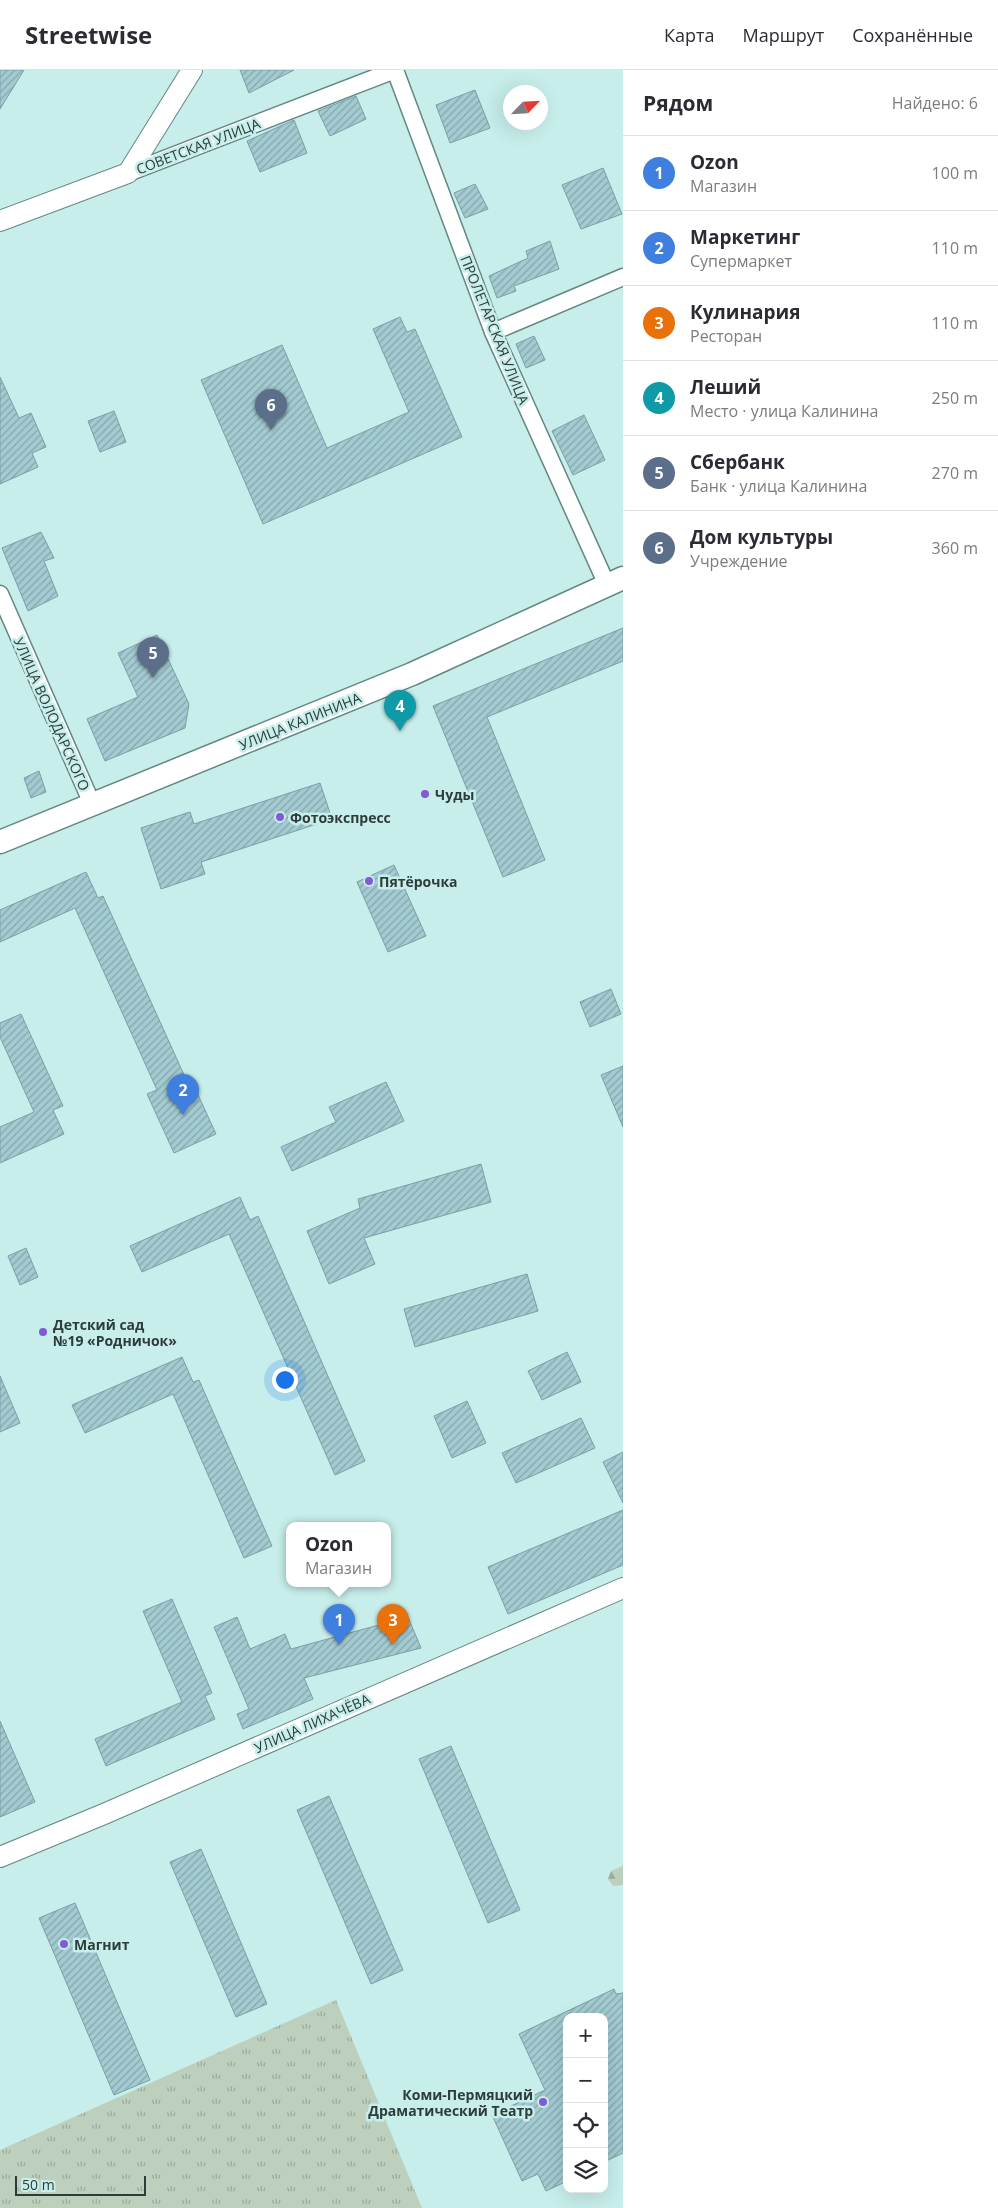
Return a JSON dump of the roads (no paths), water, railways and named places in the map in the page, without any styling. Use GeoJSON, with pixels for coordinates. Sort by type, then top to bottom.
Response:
{"type":"FeatureCollection","features":[{"type":"Feature","properties":{"kind":"main road","name":"УЛИЦА КАЛИНИНА"},"geometry":{"type":"LineString","coordinates":[[0,842],[93,806],[412,674],[615,582]]}},
{"type":"Feature","properties":{"kind":"street"},"geometry":{"type":"LineString","coordinates":[[128,173],[192,70]]}},
{"type":"Feature","properties":{"kind":"street","name":"СОВЕТСКАЯ УЛИЦА"},"geometry":{"type":"LineString","coordinates":[[0,221],[395,70]]}},
{"type":"Feature","properties":{"kind":"street","name":"ПРОЛЕТАРСКАЯ УЛИЦА"},"geometry":{"type":"LineString","coordinates":[[395,70],[493,332],[615,582]]}},
{"type":"Feature","properties":{"kind":"street"},"geometry":{"type":"LineString","coordinates":[[493,332],[623,277]]}},
{"type":"Feature","properties":{"kind":"street","name":"УЛИЦА ВОЛОДАРСКОГО"},"geometry":{"type":"LineString","coordinates":[[0,594],[93,806]]}},
{"type":"Feature","properties":{"kind":"street","name":"УЛИЦА ЛИХАЧЁВА"},"geometry":{"type":"LineString","coordinates":[[0,1857],[104,1814],[623,1588]]}},
{"type":"Feature","properties":{"kind":"place","name":"Дом культуры"},"geometry":{"type":"Point","coordinates":[271,430]}},
{"type":"Feature","properties":{"kind":"place","name":"Сбербанк"},"geometry":{"type":"Point","coordinates":[153,678]}},
{"type":"Feature","properties":{"kind":"place","name":"Леший"},"geometry":{"type":"Point","coordinates":[400,731]}},
{"type":"Feature","properties":{"kind":"place","name":"Чуды"},"geometry":{"type":"Point","coordinates":[425,794]}},
{"type":"Feature","properties":{"kind":"place","name":"Фотоэкспресс"},"geometry":{"type":"Point","coordinates":[280,817]}},
{"type":"Feature","properties":{"kind":"place","name":"Пятёрочка"},"geometry":{"type":"Point","coordinates":[369,881]}},
{"type":"Feature","properties":{"kind":"place","name":"Маркетинг"},"geometry":{"type":"Point","coordinates":[183,1115]}},
{"type":"Feature","properties":{"kind":"place","name":"Детский сад №19 «Родничок»"},"geometry":{"type":"Point","coordinates":[43,1332]}},
{"type":"Feature","properties":{"kind":"place","name":"Ozon"},"geometry":{"type":"Point","coordinates":[339,1645]}},
{"type":"Feature","properties":{"kind":"place","name":"Кулинария"},"geometry":{"type":"Point","coordinates":[393,1645]}},
{"type":"Feature","properties":{"kind":"place","name":"Магнит"},"geometry":{"type":"Point","coordinates":[64,1944]}},
{"type":"Feature","properties":{"kind":"place","name":"Коми-Пермяцкий Драматический Театр"},"geometry":{"type":"Point","coordinates":[543,2102]}}]}
